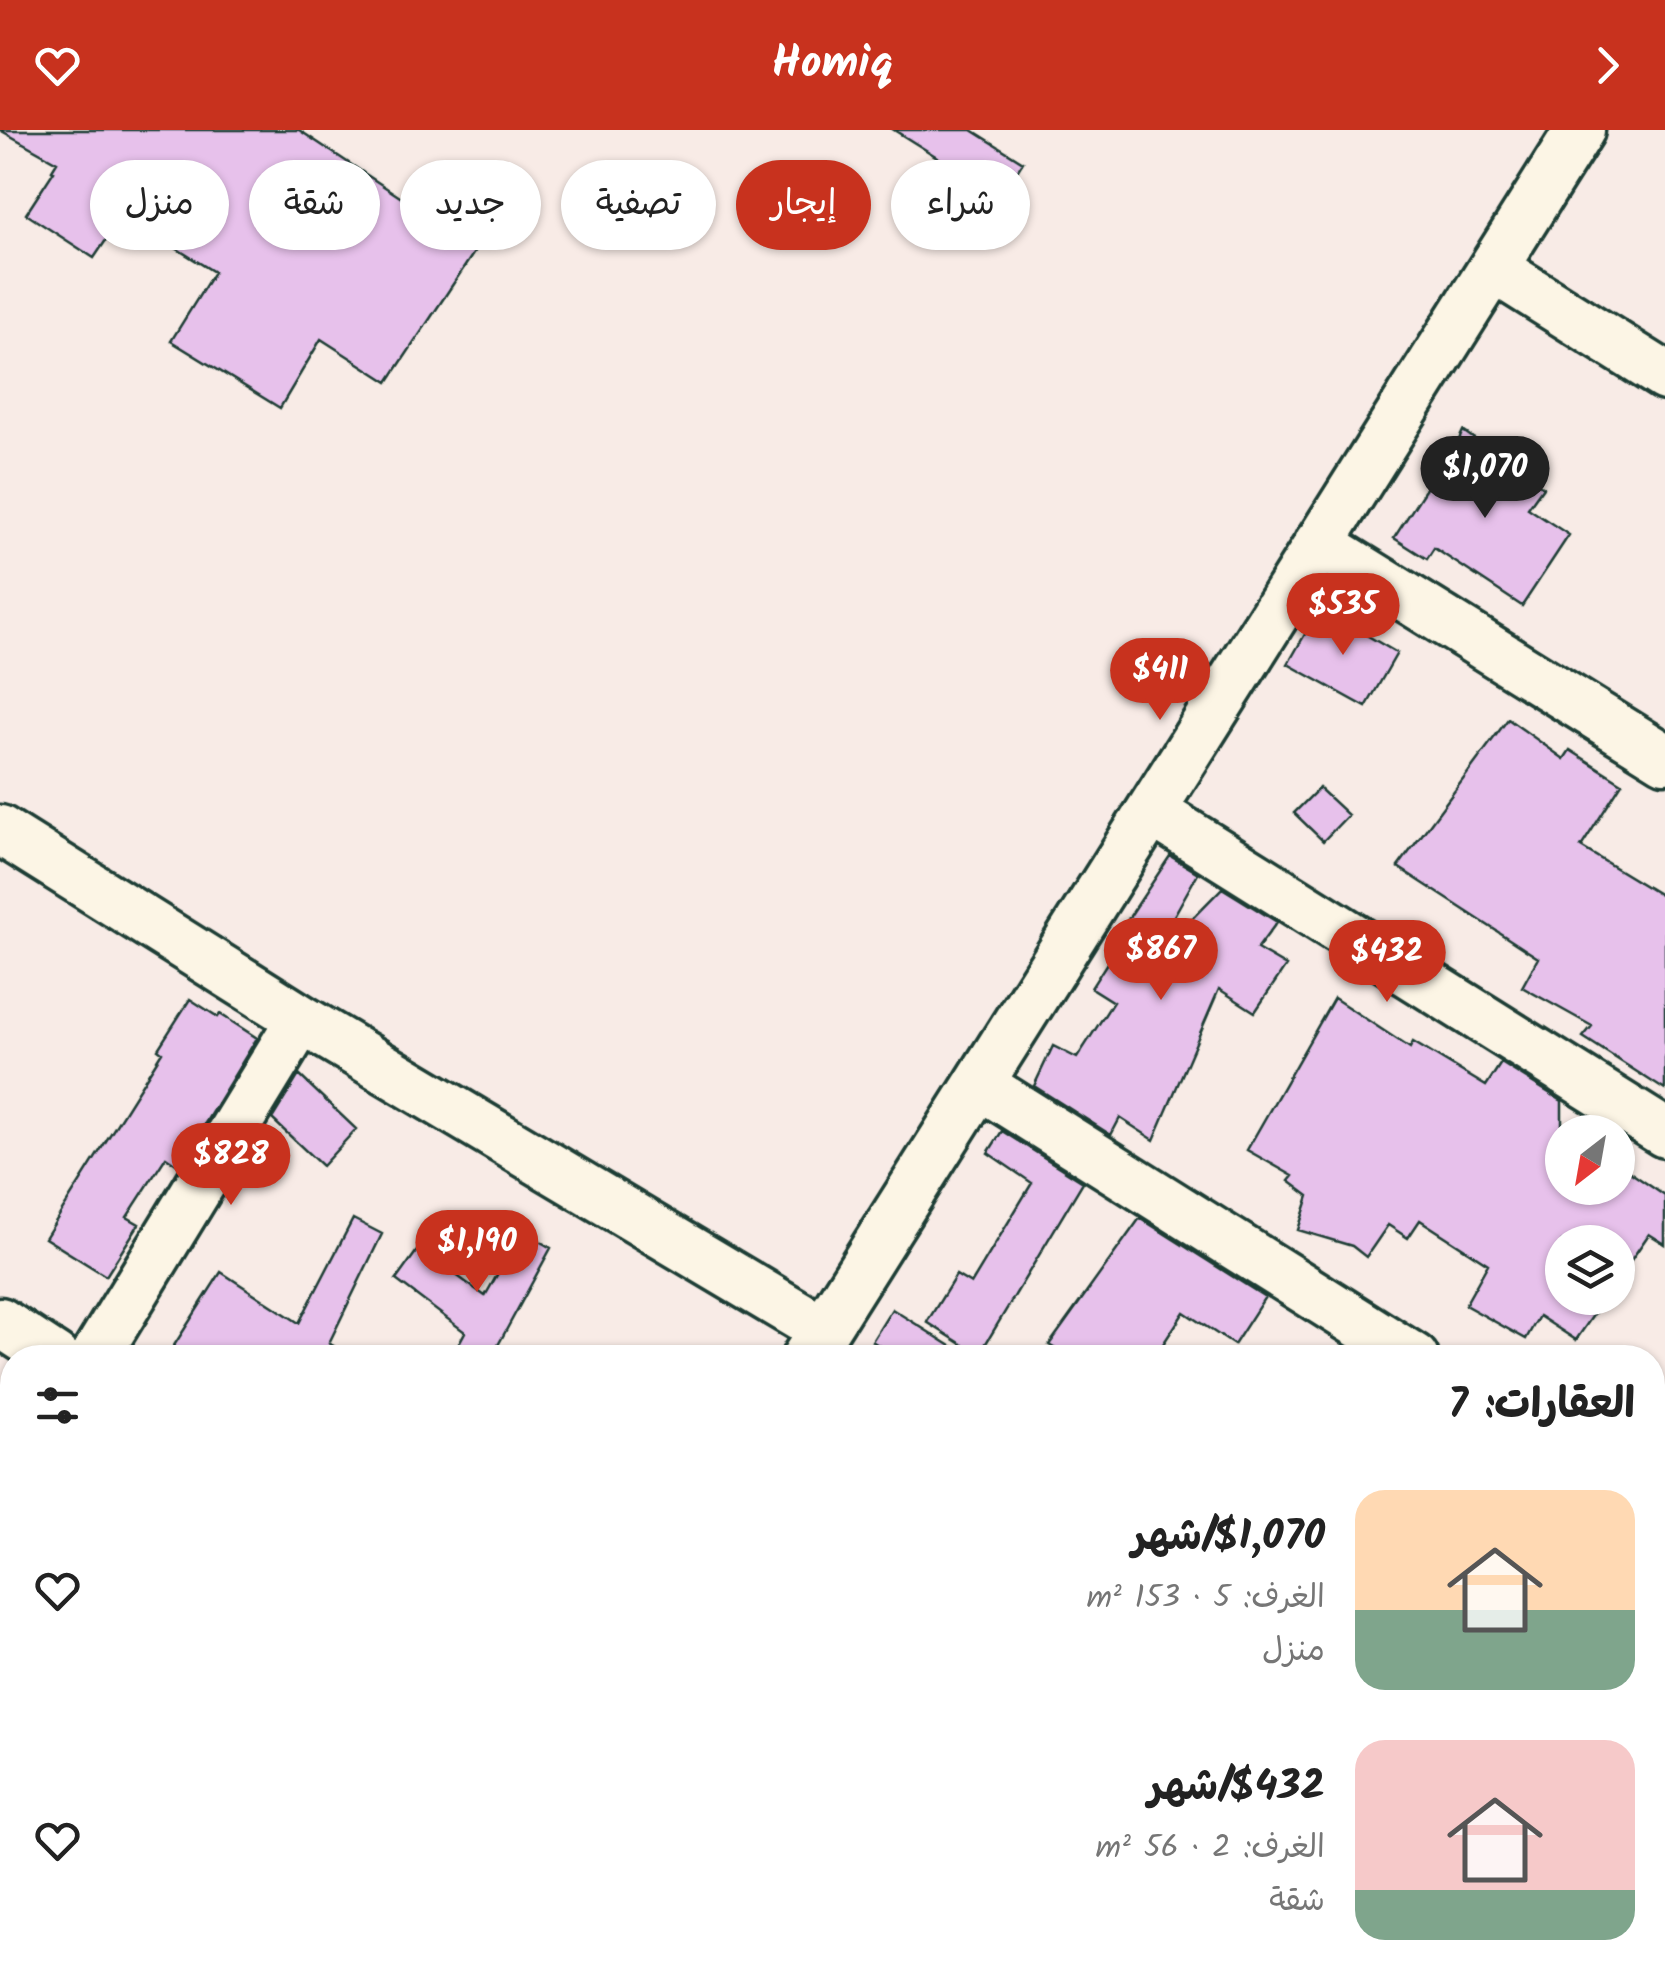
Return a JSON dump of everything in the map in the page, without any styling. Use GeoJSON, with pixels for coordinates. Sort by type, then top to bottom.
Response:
{"type":"FeatureCollection","features":[{"type":"Feature","properties":{"kind":"street"},"geometry":{"type":"LineString","coordinates":[[0,830],[815,1344],[1580,130]]}},
{"type":"Feature","properties":{"kind":"street"},"geometry":{"type":"LineString","coordinates":[[1494,268],[1665,376]]}},
{"type":"Feature","properties":{"kind":"street"},"geometry":{"type":"LineString","coordinates":[[1319,544],[1665,758]]}},
{"type":"Feature","properties":{"kind":"street"},"geometry":{"type":"LineString","coordinates":[[1150,811],[1665,1133]]}},
{"type":"Feature","properties":{"kind":"street"},"geometry":{"type":"LineString","coordinates":[[102,1345],[301,1018]]}},
{"type":"Feature","properties":{"kind":"street"},"geometry":{"type":"LineString","coordinates":[[979,1084],[1393,1345]]}},
{"type":"Feature","properties":{"kind":"street"},"geometry":{"type":"LineString","coordinates":[[0,1322],[35,1345]]}},
{"type":"Feature","properties":{"kind":"building"},"geometry":{"type":"Polygon","coordinates":[[[0,130],[299,130],[344,160],[249,160],[249,250],[380,250],[380,184],[400,197],[400,250],[476,250],[388,382],[321,339],[280,408],[171,341],[214,272],[179,250],[229,250],[229,160],[90,160],[90,250],[99,250],[94,258],[26,214],[57,162],[0,130]]]}},
{"type":"Feature","properties":{"kind":"building"},"geometry":{"type":"Polygon","coordinates":[[[894,130],[972,130],[1020,160],[942,160],[894,130]]]}},
{"type":"Feature","properties":{"kind":"building"},"geometry":{"type":"Polygon","coordinates":[[[1463,431],[1543,487],[1528,508],[1569,535],[1522,606],[1434,548],[1427,559],[1394,538],[1432,479],[1439,483],[1463,431]]]}},
{"type":"Feature","properties":{"kind":"building"},"geometry":{"type":"Polygon","coordinates":[[[1320,608],[1397,653],[1366,707],[1288,664],[1320,608]]]}},
{"type":"Feature","properties":{"kind":"building"},"geometry":{"type":"Polygon","coordinates":[[[1508,719],[1564,759],[1570,750],[1622,783],[1581,847],[1665,898],[1665,1090],[1583,1037],[1592,1026],[1522,987],[1538,958],[1398,867],[1508,719]]]}},
{"type":"Feature","properties":{"kind":"building"},"geometry":{"type":"Polygon","coordinates":[[[1319,788],[1348,815],[1323,841],[1294,813],[1319,788]]]}},
{"type":"Feature","properties":{"kind":"building"},"geometry":{"type":"Polygon","coordinates":[[[1170,856],[1198,873],[1161,939],[1167,944],[1222,888],[1277,922],[1257,949],[1286,966],[1255,1012],[1219,989],[1154,1140],[1120,1118],[1111,1135],[1034,1086],[1053,1046],[1077,1058],[1113,1002],[1091,988],[1133,922],[1128,919],[1170,856]]]}},
{"type":"Feature","properties":{"kind":"building"},"geometry":{"type":"Polygon","coordinates":[[[1334,998],[1410,1048],[1413,1042],[1486,1086],[1501,1063],[1562,1101],[1562,1115],[1545,1115],[1545,1205],[1635,1205],[1635,1176],[1665,1196],[1665,1244],[1649,1234],[1635,1254],[1635,1225],[1545,1225],[1545,1315],[1593,1315],[1576,1340],[1539,1316],[1526,1339],[1465,1305],[1488,1264],[1420,1220],[1408,1238],[1388,1225],[1366,1257],[1352,1246],[1298,1230],[1309,1196],[1289,1181],[1293,1176],[1247,1150],[1334,998]]]}},
{"type":"Feature","properties":{"kind":"building"},"geometry":{"type":"Polygon","coordinates":[[[190,999],[257,1038],[179,1166],[166,1157],[127,1217],[139,1224],[106,1276],[45,1238],[162,1052],[158,1049],[190,999]]]}},
{"type":"Feature","properties":{"kind":"building"},"geometry":{"type":"Polygon","coordinates":[[[299,1075],[356,1129],[322,1166],[272,1119],[299,1075]]]}},
{"type":"Feature","properties":{"kind":"building"},"geometry":{"type":"Polygon","coordinates":[[[1002,1131],[1083,1182],[985,1345],[963,1345],[927,1322],[956,1275],[971,1284],[1032,1183],[988,1153],[1002,1131]]]}},
{"type":"Feature","properties":{"kind":"building"},"geometry":{"type":"Polygon","coordinates":[[[1140,1218],[1265,1297],[1234,1345],[1184,1312],[1162,1345],[1049,1345],[1140,1218]]]}},
{"type":"Feature","properties":{"kind":"building"},"geometry":{"type":"Polygon","coordinates":[[[353,1219],[382,1234],[329,1343],[332,1345],[174,1345],[221,1272],[299,1323],[353,1219]]]}},
{"type":"Feature","properties":{"kind":"building"},"geometry":{"type":"Polygon","coordinates":[[[522,1231],[551,1248],[498,1345],[458,1345],[465,1332],[396,1280],[419,1248],[485,1296],[522,1231]]]}},
{"type":"Feature","properties":{"kind":"building"},"geometry":{"type":"Polygon","coordinates":[[[892,1309],[949,1345],[878,1345],[872,1341],[892,1309]]]}}]}
